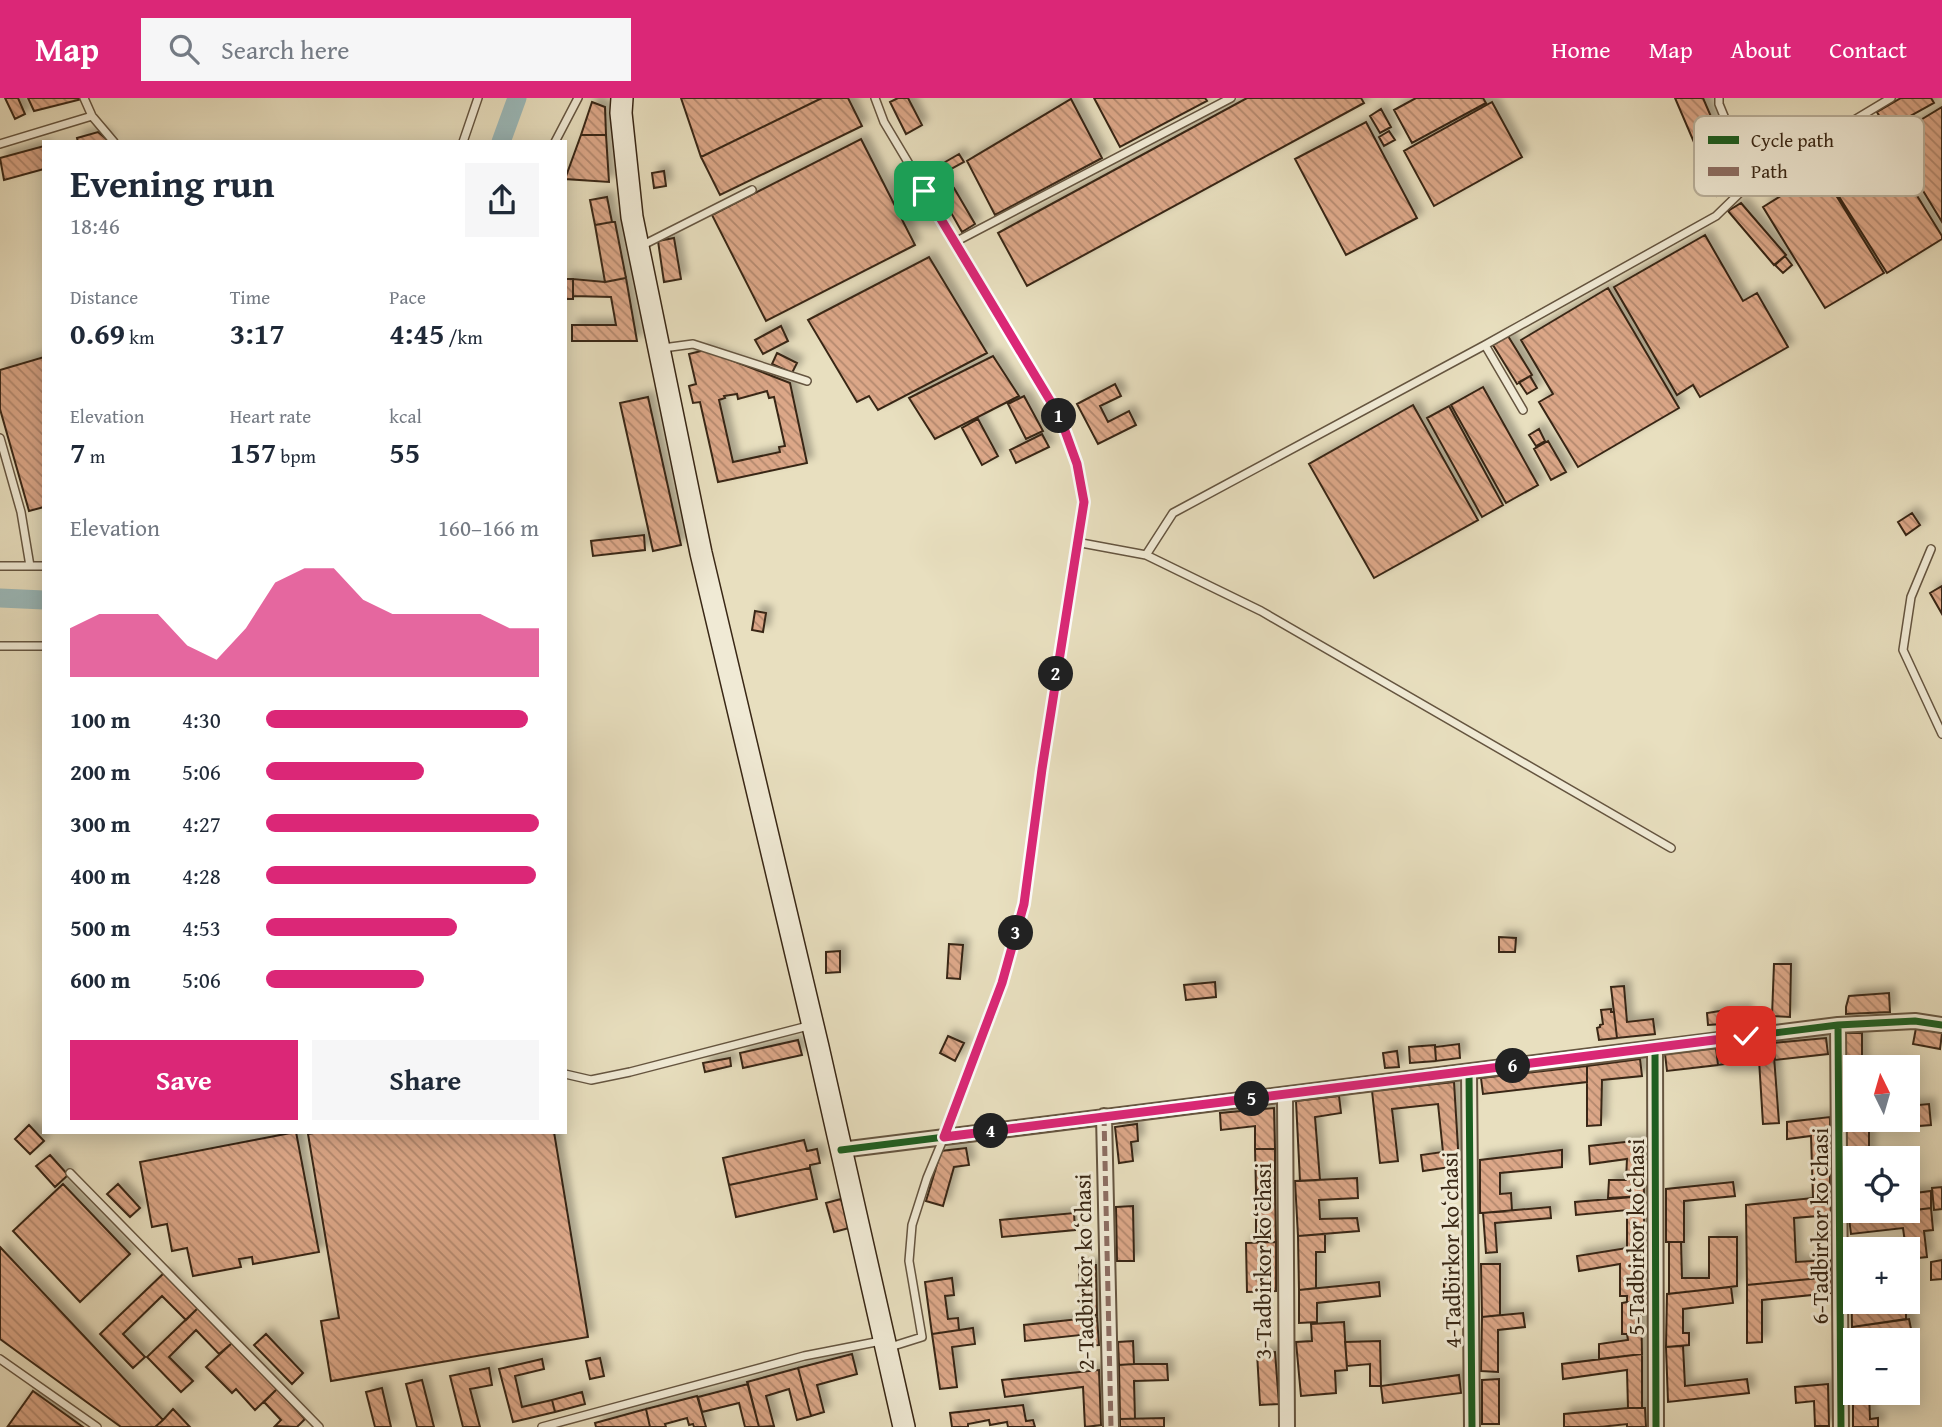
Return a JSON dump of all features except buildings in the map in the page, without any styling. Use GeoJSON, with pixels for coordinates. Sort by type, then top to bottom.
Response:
{"type":"FeatureCollection","features":[{"type":"Feature","properties":{"kind":"main road"},"geometry":{"type":"LineString","coordinates":[[622,98],[621,113],[632,217],[701,553],[813,1025],[904,1427]]}},
{"type":"Feature","properties":{"kind":"street"},"geometry":{"type":"LineString","coordinates":[[841,1150],[1838,1024],[1915,1021],[1942,1025]]}},
{"type":"Feature","properties":{"kind":"street","name":"6-Tadbirkor koʻchasi"},"geometry":{"type":"LineString","coordinates":[[1838,1024],[1841,1427]]}},
{"type":"Feature","properties":{"kind":"street","name":"5-Tadbirkor koʻchasi"},"geometry":{"type":"LineString","coordinates":[[1655,1048],[1656,1427]]}},
{"type":"Feature","properties":{"kind":"street","name":"4-Tadbirkor koʻchasi"},"geometry":{"type":"LineString","coordinates":[[1468,1072],[1472,1427]]}},
{"type":"Feature","properties":{"kind":"street","name":"3-Tadbirkor koʻchasi"},"geometry":{"type":"LineString","coordinates":[[1285,1096],[1287,1427]]}},
{"type":"Feature","properties":{"kind":"street","name":"2-Tadbirkor koʻchasi"},"geometry":{"type":"LineString","coordinates":[[1104,1116],[1111,1427]]}},
{"type":"Feature","properties":{"kind":"lane"},"geometry":{"type":"LineString","coordinates":[[84,98],[92,116],[112,140]]}},
{"type":"Feature","properties":{"kind":"lane"},"geometry":{"type":"LineString","coordinates":[[464,140],[478,98]]}},
{"type":"Feature","properties":{"kind":"lane"},"geometry":{"type":"LineString","coordinates":[[556,140],[578,98]]}},
{"type":"Feature","properties":{"kind":"lane"},"geometry":{"type":"LineString","coordinates":[[542,1427],[804,1356],[922,1337],[909,1261],[912,1225],[927,1178],[1002,983],[1024,904],[1084,502],[1077,464],[1060,417],[884,122],[874,98]]}},
{"type":"Feature","properties":{"kind":"lane"},"geometry":{"type":"LineString","coordinates":[[955,242],[1231,98]]}},
{"type":"Feature","properties":{"kind":"lane"},"geometry":{"type":"LineString","coordinates":[[1719,98],[1724,116]]}},
{"type":"Feature","properties":{"kind":"lane"},"geometry":{"type":"LineString","coordinates":[[1861,116],[1891,98]]}},
{"type":"Feature","properties":{"kind":"lane"},"geometry":{"type":"LineString","coordinates":[[0,144],[92,116]]}},
{"type":"Feature","properties":{"kind":"lane"},"geometry":{"type":"LineString","coordinates":[[638,248],[752,190]]}},
{"type":"Feature","properties":{"kind":"lane"},"geometry":{"type":"LineString","coordinates":[[1146,555],[1173,513],[1485,345],[1716,216],[1737,196]]}},
{"type":"Feature","properties":{"kind":"lane"},"geometry":{"type":"LineString","coordinates":[[659,349],[693,344],[807,381]]}},
{"type":"Feature","properties":{"kind":"lane"},"geometry":{"type":"LineString","coordinates":[[1485,345],[1524,410]]}},
{"type":"Feature","properties":{"kind":"lane"},"geometry":{"type":"LineString","coordinates":[[0,438],[21,512],[30,566]]}},
{"type":"Feature","properties":{"kind":"lane"},"geometry":{"type":"LineString","coordinates":[[1076,542],[1146,555],[1261,611],[1671,848]]}},
{"type":"Feature","properties":{"kind":"lane"},"geometry":{"type":"LineString","coordinates":[[1931,549],[1911,597],[1903,650],[1942,734]]}},
{"type":"Feature","properties":{"kind":"lane"},"geometry":{"type":"LineString","coordinates":[[0,566],[42,566]]}},
{"type":"Feature","properties":{"kind":"lane"},"geometry":{"type":"LineString","coordinates":[[0,646],[42,646]]}},
{"type":"Feature","properties":{"kind":"lane"},"geometry":{"type":"LineString","coordinates":[[567,1074],[591,1080],[813,1025]]}},
{"type":"Feature","properties":{"kind":"lane"},"geometry":{"type":"LineString","coordinates":[[70,1173],[319,1427]]}},
{"type":"Feature","properties":{"kind":"lane"},"geometry":{"type":"LineString","coordinates":[[0,1359],[97,1427]]}},
{"type":"Feature","properties":{"kind":"waterway"},"geometry":{"type":"LineString","coordinates":[[502,140],[517,98]]}},
{"type":"Feature","properties":{"kind":"waterway"},"geometry":{"type":"LineString","coordinates":[[0,598],[42,600]]}},
{"type":"Feature","properties":{"kind":"marked path"},"geometry":{"type":"LineString","coordinates":[[1104,1116],[1111,1427]]}},
{"type":"Feature","properties":{"kind":"cycle path"},"geometry":{"type":"LineString","coordinates":[[841,1150],[1838,1025],[1915,1021],[1942,1025]]}},
{"type":"Feature","properties":{"kind":"cycle path"},"geometry":{"type":"LineString","coordinates":[[1838,1025],[1841,1427]]}},
{"type":"Feature","properties":{"kind":"cycle path"},"geometry":{"type":"LineString","coordinates":[[1655,1048],[1656,1427]]}},
{"type":"Feature","properties":{"kind":"cycle path"},"geometry":{"type":"LineString","coordinates":[[1469,1072],[1472,1427]]}},
{"type":"Feature","properties":{"kind":"route"},"geometry":{"type":"LineString","coordinates":[[924,191],[1060,417],[1077,464],[1084,502],[1042,769],[1024,904],[1002,983],[944,1137],[1746,1036]]}}]}
